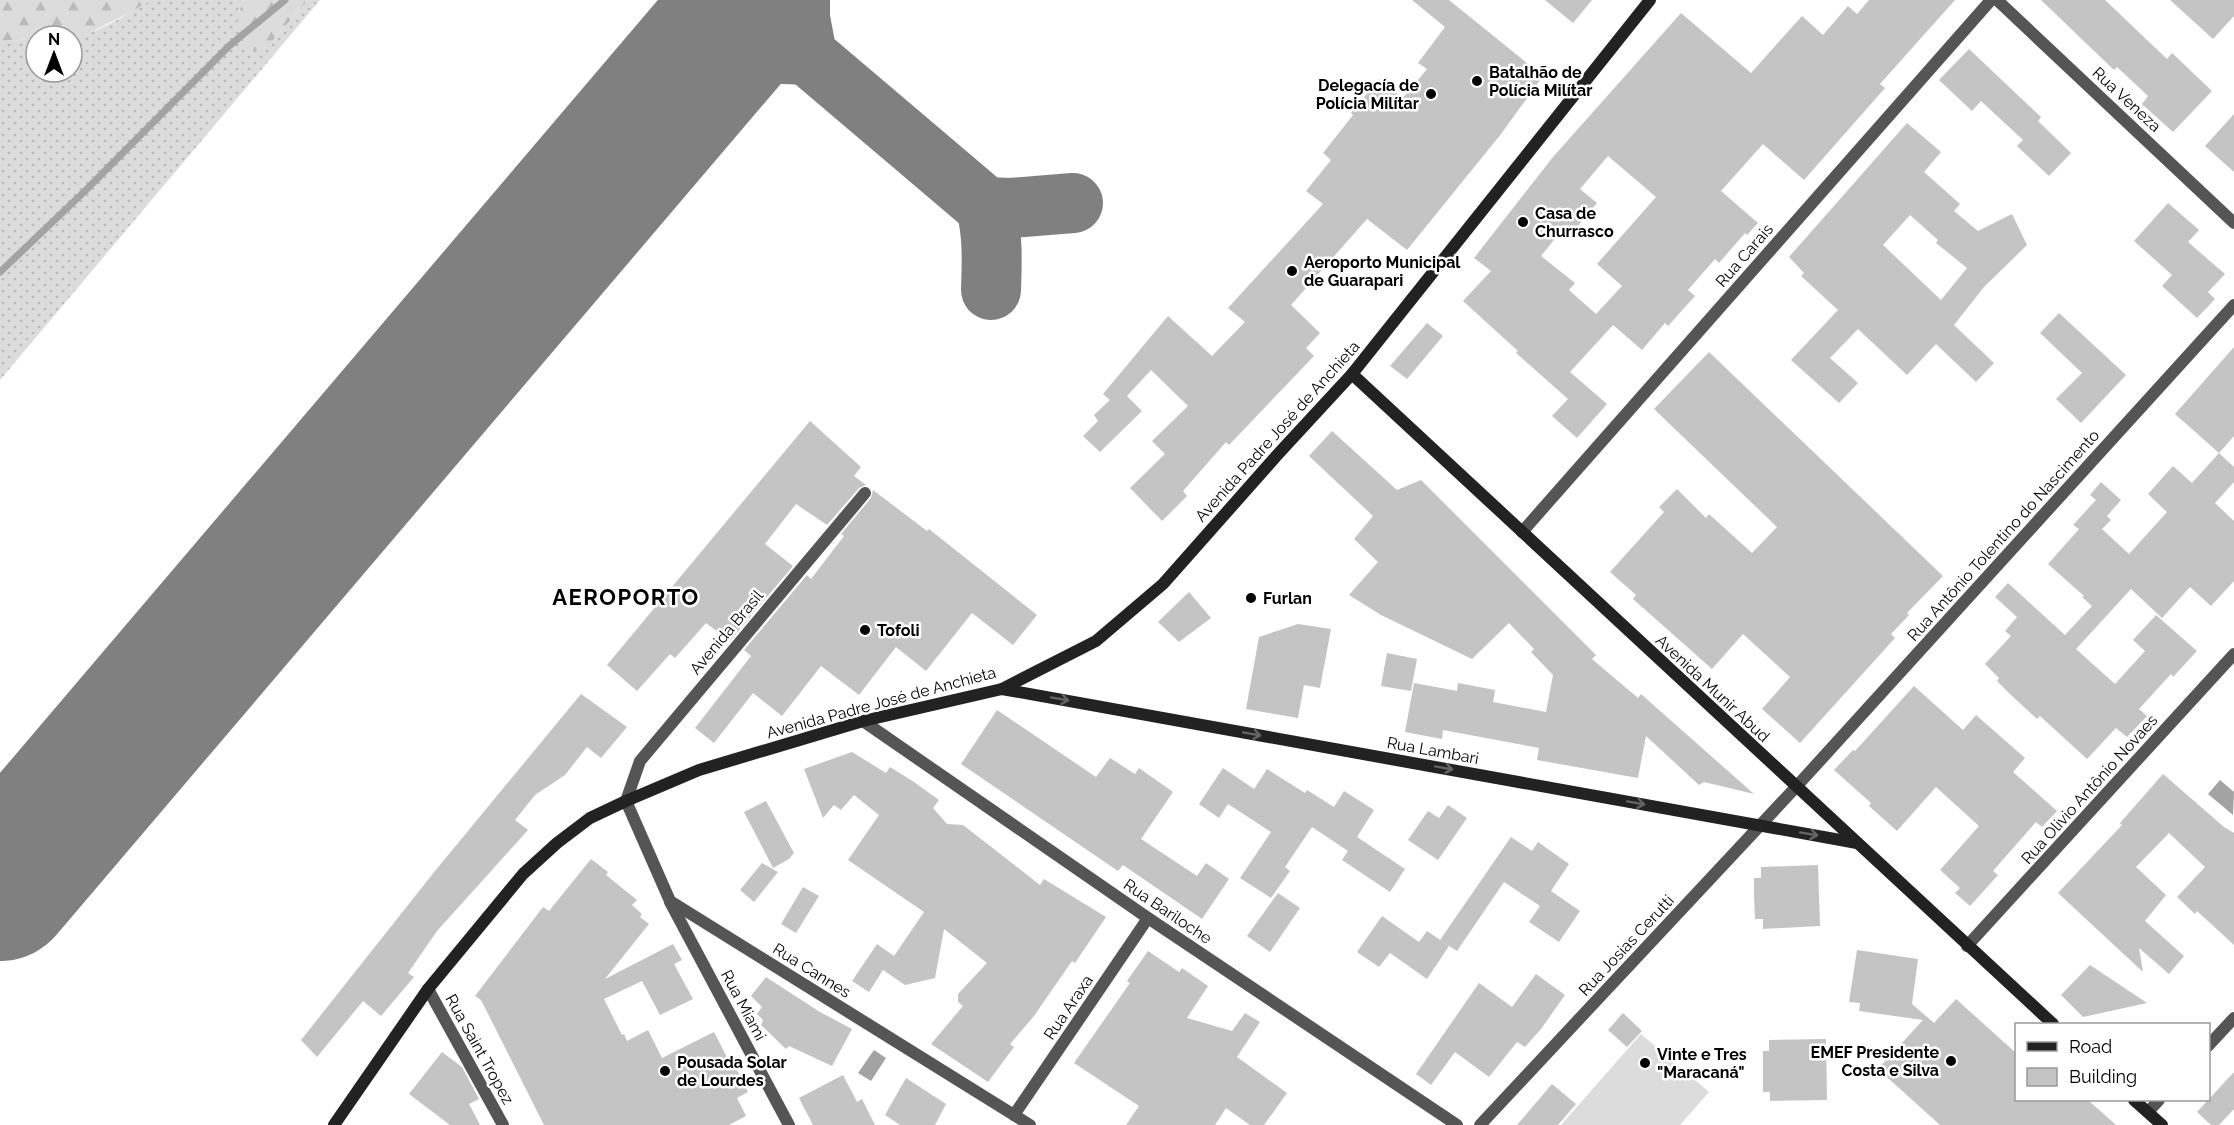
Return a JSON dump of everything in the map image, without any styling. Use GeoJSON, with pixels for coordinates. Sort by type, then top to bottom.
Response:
{"type":"FeatureCollection","features":[{"type":"Feature","properties":{"kind":"street","name":"Avenida Padre José de Anchieta"},"geometry":{"type":"LineString","coordinates":[[334,1125],[428,989],[523,874],[556,843],[590,819],[699,770],[864,721],[1002,689],[1096,641],[1163,584],[1352,374],[1650,0]]}},
{"type":"Feature","properties":{"kind":"street","name":"Rua Carais"},"geometry":{"type":"LineString","coordinates":[[1522,532],[1991,0]]}},
{"type":"Feature","properties":{"kind":"street","name":"Rua Veneza"},"geometry":{"type":"LineString","coordinates":[[1997,0],[2234,223]]}},
{"type":"Feature","properties":{"kind":"street","name":"Rua Antônio Tolentino do Nascimento"},"geometry":{"type":"LineString","coordinates":[[1796,787],[2234,305]]}},
{"type":"Feature","properties":{"kind":"street","name":"Avenida Munir Abud"},"geometry":{"type":"LineString","coordinates":[[1352,374],[2052,1023]]}},
{"type":"Feature","properties":{"kind":"street","name":"Avenida Brasil"},"geometry":{"type":"LineString","coordinates":[[626,801],[640,760],[865,493]]}},
{"type":"Feature","properties":{"kind":"street","name":"Rua Olivio Antônio Novaes"},"geometry":{"type":"LineString","coordinates":[[1967,946],[2234,654]]}},
{"type":"Feature","properties":{"kind":"street","name":"Rua Lambari"},"geometry":{"type":"LineString","coordinates":[[1002,689],[1857,843]]}},
{"type":"Feature","properties":{"kind":"street","name":"Rua Bariloche"},"geometry":{"type":"LineString","coordinates":[[864,721],[1148,918],[1457,1125]]}},
{"type":"Feature","properties":{"kind":"street","name":"Rua Josias Cerutti"},"geometry":{"type":"LineString","coordinates":[[1480,1125],[1796,787]]}},
{"type":"Feature","properties":{"kind":"street"},"geometry":{"type":"LineString","coordinates":[[626,801],[670,901]]}},
{"type":"Feature","properties":{"kind":"street","name":"Rua Cannes"},"geometry":{"type":"LineString","coordinates":[[670,901],[1030,1125]]}},
{"type":"Feature","properties":{"kind":"street","name":"Rua Miami"},"geometry":{"type":"LineString","coordinates":[[670,901],[789,1125]]}},
{"type":"Feature","properties":{"kind":"street","name":"Rua Araxa"},"geometry":{"type":"LineString","coordinates":[[1014,1114],[1148,918]]}},
{"type":"Feature","properties":{"kind":"street","name":"Rua Saint Tropez"},"geometry":{"type":"LineString","coordinates":[[428,989],[503,1125]]}},
{"type":"Feature","properties":{"kind":"street"},"geometry":{"type":"LineString","coordinates":[[2210,1044],[2234,1018]]}},
{"type":"Feature","properties":{"kind":"street"},"geometry":{"type":"LineString","coordinates":[[2135,1101],[2162,1125]]}},
{"type":"Feature","properties":{"kind":"street"},"geometry":{"type":"LineString","coordinates":[[2148,1112],[2158,1101]]}},
{"type":"Feature","properties":{"kind":"green space"},"geometry":{"type":"Polygon","coordinates":[[[0,0],[151,0],[84,36],[84,24],[24,24],[24,40],[0,41],[0,0]]]}},
{"type":"Feature","properties":{"kind":"green space"},"geometry":{"type":"Polygon","coordinates":[[[151,0],[243,0],[239,12],[274,39],[308,0],[320,0],[0,380],[0,41],[24,40],[24,84],[84,84],[84,34],[123,17],[151,0]]]}},
{"type":"Feature","properties":{"kind":"green space"},"geometry":{"type":"Polygon","coordinates":[[[243,0],[308,0],[274,39],[255,51],[241,49],[239,43],[237,24],[243,0]]]}},
{"type":"Feature","properties":{"kind":"green space","name":"Vinte e Tres \"Maracaná\""},"geometry":{"type":"Polygon","coordinates":[[[1641,1034],[1709,1092],[1680,1125],[1561,1125],[1641,1034]]]}},
{"type":"Feature","properties":{"kind":"shaded area"},"geometry":{"type":"Polygon","coordinates":[[[2220,780],[2234,792],[2233,815],[2208,794],[2220,780]]]}},
{"type":"Feature","properties":{"kind":"shaded area"},"geometry":{"type":"Polygon","coordinates":[[[874,1050],[886,1058],[871,1081],[858,1073],[874,1050]]]}},
{"type":"Feature","properties":{"kind":"building"},"geometry":{"type":"Polygon","coordinates":[[[1412,0],[1449,0],[1543,76],[1501,134],[1407,250],[1367,219],[1291,305],[1320,333],[1306,348],[1314,356],[1229,445],[1226,442],[1183,491],[1187,496],[1162,521],[1130,488],[1165,454],[1152,441],[1188,406],[1151,370],[1127,396],[1142,411],[1100,452],[1083,436],[1098,421],[1094,415],[1110,400],[1103,394],[1168,316],[1212,356],[1245,322],[1228,308],[1323,204],[1306,191],[1331,160],[1323,153],[1353,115],[1351,113],[1379,79],[1403,98],[1427,69],[1418,63],[1445,27],[1412,0]]]}},
{"type":"Feature","properties":{"kind":"building"},"geometry":{"type":"Polygon","coordinates":[[[1545,0],[1592,0],[1573,23],[1545,0]]]}},
{"type":"Feature","properties":{"kind":"building"},"geometry":{"type":"Polygon","coordinates":[[[1869,0],[1955,0],[1880,84],[1885,88],[1804,180],[1763,144],[1721,191],[1758,223],[1747,235],[1745,233],[1719,263],[1715,259],[1688,290],[1695,296],[1668,326],[1665,323],[1642,350],[1613,325],[1570,372],[1607,404],[1577,438],[1552,416],[1568,399],[1516,353],[1518,351],[1463,301],[1491,271],[1474,258],[1553,157],[1681,13],[1751,73],[1802,16],[1823,35],[1848,6],[1857,14],[1869,0]],[[1608,156],[1580,189],[1597,203],[1574,231],[1566,225],[1541,256],[1575,283],[1569,290],[1596,314],[1622,286],[1597,264],[1656,197],[1608,156]]]}},
{"type":"Feature","properties":{"kind":"building"},"geometry":{"type":"Polygon","coordinates":[[[2041,0],[2105,0],[2167,59],[2172,53],[2212,91],[2173,132],[2142,104],[2148,96],[2117,67],[2114,70],[2041,0]]]}},
{"type":"Feature","properties":{"kind":"building"},"geometry":{"type":"Polygon","coordinates":[[[2170,0],[2234,0],[2234,16],[2213,39],[2170,0]]]}},
{"type":"Feature","properties":{"kind":"building"},"geometry":{"type":"Polygon","coordinates":[[[1969,49],[2041,117],[2038,121],[2071,153],[2049,176],[2017,146],[2023,140],[1981,101],[1972,111],[1939,80],[1969,49]]]}},
{"type":"Feature","properties":{"kind":"building"},"geometry":{"type":"Polygon","coordinates":[[[2234,114],[2234,172],[2205,146],[2234,114]]]}},
{"type":"Feature","properties":{"kind":"building"},"geometry":{"type":"Polygon","coordinates":[[[1907,123],[1941,152],[1924,172],[1960,204],[1954,211],[1978,231],[2012,214],[2027,245],[1984,287],[1954,325],[1994,363],[1976,382],[1936,344],[1907,375],[1858,329],[1830,358],[1858,383],[1839,403],[1791,360],[1838,310],[1801,276],[1804,273],[1789,257],[1907,123]],[[1910,215],[1883,245],[1941,300],[1967,268],[1936,243],[1938,240],[1910,215]]]}},
{"type":"Feature","properties":{"kind":"building"},"geometry":{"type":"Polygon","coordinates":[[[2168,203],[2199,230],[2188,242],[2225,274],[2208,292],[2215,299],[2197,318],[2162,286],[2172,275],[2134,241],[2168,203]]]}},
{"type":"Feature","properties":{"kind":"building"},"geometry":{"type":"Polygon","coordinates":[[[2059,313],[2126,375],[2081,423],[2056,399],[2082,373],[2040,333],[2059,313]]]}},
{"type":"Feature","properties":{"kind":"building"},"geometry":{"type":"Polygon","coordinates":[[[1427,323],[1443,336],[1407,379],[1390,366],[1427,323]]]}},
{"type":"Feature","properties":{"kind":"building"},"geometry":{"type":"Polygon","coordinates":[[[2234,347],[2234,436],[2219,453],[2175,414],[2234,347]]]}},
{"type":"Feature","properties":{"kind":"building"},"geometry":{"type":"Polygon","coordinates":[[[1709,352],[1943,576],[1907,613],[1909,615],[1891,634],[1895,638],[1800,743],[1762,709],[1790,677],[1743,634],[1712,669],[1633,599],[1636,595],[1610,572],[1664,512],[1659,507],[1677,489],[1706,518],[1709,514],[1752,553],[1777,527],[1654,409],[1709,352]]]}},
{"type":"Feature","properties":{"kind":"building"},"geometry":{"type":"Polygon","coordinates":[[[810,421],[861,467],[854,476],[866,485],[859,488],[827,525],[796,504],[765,544],[793,566],[730,641],[706,623],[675,658],[670,654],[637,691],[607,665],[810,421]]]}},
{"type":"Feature","properties":{"kind":"building"},"geometry":{"type":"Polygon","coordinates":[[[1332,431],[1397,490],[1421,480],[1596,655],[1592,659],[1638,698],[1641,694],[1754,794],[1704,782],[1699,785],[1646,736],[1638,778],[1537,760],[1539,748],[1443,730],[1442,739],[1405,732],[1414,683],[1457,691],[1458,683],[1495,690],[1493,702],[1546,712],[1553,675],[1531,652],[1534,649],[1509,623],[1472,659],[1381,615],[1349,595],[1378,562],[1354,539],[1373,516],[1309,456],[1332,431]]]}},
{"type":"Feature","properties":{"kind":"building"},"geometry":{"type":"Polygon","coordinates":[[[2219,453],[2234,467],[2234,482],[2215,503],[2234,521],[2234,581],[2211,606],[2190,587],[2162,618],[2131,589],[2076,649],[2115,684],[2145,651],[2133,640],[2156,615],[2197,651],[2173,677],[2171,674],[2139,709],[2147,716],[2127,737],[2116,728],[2087,759],[2040,716],[2037,719],[2010,694],[1985,664],[2011,636],[2005,631],[2017,617],[1995,597],[2008,583],[2065,635],[2092,606],[2048,564],[2079,529],[2073,525],[2096,500],[2090,495],[2101,482],[2121,500],[2107,516],[2111,520],[2102,529],[2129,554],[2167,512],[2148,494],[2173,466],[2192,483],[2219,453]]]}},
{"type":"Feature","properties":{"kind":"building","name":"Tofoli"},"geometry":{"type":"Polygon","coordinates":[[[873,490],[927,531],[929,529],[1037,615],[1013,645],[972,613],[926,671],[896,647],[859,695],[821,666],[782,716],[753,693],[714,743],[695,728],[751,656],[744,650],[807,575],[811,579],[844,536],[841,534],[871,498],[873,490]]]}},
{"type":"Feature","properties":{"kind":"building"},"geometry":{"type":"Polygon","coordinates":[[[1189,592],[1211,618],[1179,642],[1158,622],[1189,592]]]}},
{"type":"Feature","properties":{"kind":"building"},"geometry":{"type":"Polygon","coordinates":[[[1298,624],[1331,629],[1320,688],[1304,685],[1298,718],[1246,709],[1259,637],[1298,624]]]}},
{"type":"Feature","properties":{"kind":"building"},"geometry":{"type":"Polygon","coordinates":[[[1387,653],[1417,659],[1411,691],[1381,686],[1387,653]]]}},
{"type":"Feature","properties":{"kind":"building"},"geometry":{"type":"Polygon","coordinates":[[[1914,686],[1963,730],[1976,715],[2025,758],[2013,772],[2057,811],[2042,827],[2036,822],[1993,871],[1998,875],[1970,906],[1955,893],[1960,888],[1940,870],[1979,826],[1936,787],[1897,831],[1869,806],[1871,803],[1834,770],[1853,750],[1855,751],[1914,686]]]}},
{"type":"Feature","properties":{"kind":"building"},"geometry":{"type":"Polygon","coordinates":[[[581,694],[627,727],[601,758],[587,747],[565,775],[535,795],[515,820],[528,830],[437,931],[408,973],[414,977],[381,1016],[363,1001],[317,1057],[301,1040],[435,871],[581,694]]]}},
{"type":"Feature","properties":{"kind":"building"},"geometry":{"type":"Polygon","coordinates":[[[997,710],[1096,777],[1110,758],[1135,774],[1139,768],[1173,792],[1141,839],[1197,876],[1206,863],[1229,879],[1202,919],[1123,865],[1118,871],[961,764],[997,710]]]}},
{"type":"Feature","properties":{"kind":"building"},"geometry":{"type":"Polygon","coordinates":[[[852,752],[886,773],[890,767],[914,782],[939,800],[933,808],[947,824],[963,825],[1040,885],[1044,879],[1106,917],[1075,963],[1072,961],[1034,1016],[1010,1044],[1014,1047],[988,1082],[931,1044],[963,1006],[958,1002],[958,994],[987,963],[944,929],[935,978],[905,985],[883,970],[869,992],[852,981],[877,944],[894,956],[924,912],[848,860],[879,815],[854,795],[841,810],[834,805],[823,818],[804,769],[852,752]]]}},
{"type":"Feature","properties":{"kind":"building"},"geometry":{"type":"Polygon","coordinates":[[[1223,768],[1254,789],[1267,769],[1305,793],[1307,790],[1334,807],[1344,791],[1374,810],[1357,837],[1405,869],[1390,892],[1342,860],[1348,851],[1312,827],[1285,867],[1290,871],[1271,898],[1240,878],[1271,832],[1228,804],[1219,818],[1199,804],[1223,768]]]}},
{"type":"Feature","properties":{"kind":"building"},"geometry":{"type":"Polygon","coordinates":[[[2163,774],[2234,833],[2234,945],[2197,911],[2195,914],[2177,897],[2205,867],[2169,833],[2136,867],[2166,895],[2145,921],[2184,956],[2169,974],[2139,948],[2143,972],[2058,893],[2122,825],[2120,823],[2163,774]]]}},
{"type":"Feature","properties":{"kind":"building"},"geometry":{"type":"Polygon","coordinates":[[[766,801],[794,853],[789,859],[773,868],[744,812],[766,801]]]}},
{"type":"Feature","properties":{"kind":"building"},"geometry":{"type":"Polygon","coordinates":[[[1448,805],[1467,818],[1438,860],[1408,840],[1428,811],[1439,818],[1448,805]]]}},
{"type":"Feature","properties":{"kind":"building"},"geometry":{"type":"Polygon","coordinates":[[[1511,837],[1532,851],[1538,842],[1569,864],[1551,891],[1580,911],[1559,942],[1529,922],[1540,906],[1504,882],[1457,951],[1440,940],[1511,837]]]}},
{"type":"Feature","properties":{"kind":"building"},"geometry":{"type":"Polygon","coordinates":[[[591,859],[608,872],[606,875],[637,900],[632,905],[642,914],[640,917],[649,924],[605,979],[673,944],[682,960],[674,964],[693,999],[660,1015],[642,981],[604,999],[622,1035],[624,1034],[627,1041],[648,1030],[662,1058],[714,1032],[748,1092],[737,1098],[746,1116],[729,1125],[544,1125],[481,1000],[475,996],[543,907],[549,911],[591,859]]]}},
{"type":"Feature","properties":{"kind":"building"},"geometry":{"type":"Polygon","coordinates":[[[762,863],[778,872],[754,902],[740,890],[762,863]]]}},
{"type":"Feature","properties":{"kind":"building"},"geometry":{"type":"Polygon","coordinates":[[[1818,865],[1820,926],[1763,929],[1763,919],[1755,919],[1754,895],[1754,878],[1761,878],[1761,867],[1818,865]]]}},
{"type":"Feature","properties":{"kind":"building"},"geometry":{"type":"Polygon","coordinates":[[[803,887],[819,896],[796,933],[781,924],[803,887]]]}},
{"type":"Feature","properties":{"kind":"building"},"geometry":{"type":"Polygon","coordinates":[[[1278,893],[1300,908],[1270,952],[1247,936],[1278,893]]]}},
{"type":"Feature","properties":{"kind":"building"},"geometry":{"type":"Polygon","coordinates":[[[1382,916],[1419,942],[1427,931],[1449,946],[1427,979],[1390,953],[1379,967],[1357,952],[1382,916]]]}},
{"type":"Feature","properties":{"kind":"building","name":"EMEF Presidente Costa e Silva"},"geometry":{"type":"Polygon","coordinates":[[[1857,950],[1918,959],[1912,1004],[1934,1023],[1956,999],[2015,1052],[2015,1101],[2089,1101],[2116,1125],[1940,1125],[1878,1069],[1923,1020],[1859,1011],[1860,1003],[1849,1002],[1857,950]]]}},
{"type":"Feature","properties":{"kind":"building"},"geometry":{"type":"Polygon","coordinates":[[[1148,951],[1179,972],[1182,968],[1208,986],[1187,1018],[1232,1031],[1245,1013],[1260,1022],[1237,1057],[1287,1093],[1264,1125],[1250,1125],[1226,1108],[1215,1125],[1126,1125],[1139,1106],[1074,1063],[1130,983],[1127,981],[1148,951]]]}},
{"type":"Feature","properties":{"kind":"building"},"geometry":{"type":"Polygon","coordinates":[[[2090,965],[2147,1003],[2083,1017],[2061,995],[2090,965]]]}},
{"type":"Feature","properties":{"kind":"building"},"geometry":{"type":"Polygon","coordinates":[[[1536,974],[1565,995],[1525,1047],[1517,1042],[1489,1077],[1455,1052],[1431,1085],[1416,1074],[1479,983],[1512,1007],[1536,974]]]}},
{"type":"Feature","properties":{"kind":"building"},"geometry":{"type":"Polygon","coordinates":[[[766,977],[820,1012],[852,1029],[832,1066],[789,1046],[786,1049],[761,1025],[763,1020],[757,1014],[762,1007],[751,996],[766,977]]]}},
{"type":"Feature","properties":{"kind":"building"},"geometry":{"type":"Polygon","coordinates":[[[1623,1013],[1642,1031],[1627,1047],[1608,1030],[1623,1013]]]}},
{"type":"Feature","properties":{"kind":"building"},"geometry":{"type":"Polygon","coordinates":[[[1826,1039],[1827,1100],[1770,1101],[1770,1092],[1763,1092],[1763,1051],[1769,1051],[1769,1040],[1826,1039]]]}},
{"type":"Feature","properties":{"kind":"building"},"geometry":{"type":"Polygon","coordinates":[[[442,1052],[462,1067],[479,1099],[469,1104],[480,1125],[450,1125],[409,1094],[442,1052]]]}},
{"type":"Feature","properties":{"kind":"building"},"geometry":{"type":"Polygon","coordinates":[[[2234,1072],[2234,1109],[2219,1125],[2211,1125],[2197,1112],[2207,1101],[2210,1101],[2210,1098],[2234,1072]]]}},
{"type":"Feature","properties":{"kind":"building"},"geometry":{"type":"Polygon","coordinates":[[[843,1075],[857,1102],[862,1099],[875,1125],[813,1125],[799,1098],[843,1075]]]}},
{"type":"Feature","properties":{"kind":"building"},"geometry":{"type":"Polygon","coordinates":[[[906,1078],[946,1104],[935,1125],[900,1125],[885,1115],[906,1078]]]}},
{"type":"Feature","properties":{"kind":"building"},"geometry":{"type":"Polygon","coordinates":[[[1552,1084],[1576,1104],[1558,1125],[1517,1125],[1552,1084]]]}},
{"type":"Feature","properties":{"kind":"waterway"},"geometry":{"type":"LineString","coordinates":[[0,272],[85,191],[229,46],[285,0]]}},
{"type":"Feature","properties":{"kind":"taxiway"},"geometry":{"type":"LineString","coordinates":[[800,0],[800,18],[807,55],[986,207],[1011,208],[1073,203]]}},
{"type":"Feature","properties":{"kind":"taxiway"},"geometry":{"type":"LineString","coordinates":[[667,103],[702,78],[727,64],[768,54],[807,55]]}},
{"type":"Feature","properties":{"kind":"taxiway"},"geometry":{"type":"LineString","coordinates":[[986,207],[991,238],[991,290]]}},
{"type":"Feature","properties":{"kind":"runway"},"geometry":{"type":"LineString","coordinates":[[0,887],[755,0]]}},
{"type":"Feature","properties":{"kind":"place","name":"Batalhão de Polícia Milítar"},"geometry":{"type":"Point","coordinates":[1477,81]}},
{"type":"Feature","properties":{"kind":"place","name":"Delegacía de Polícia Milítar"},"geometry":{"type":"Point","coordinates":[1431,94]}},
{"type":"Feature","properties":{"kind":"place","name":"Casa de Churrasco"},"geometry":{"type":"Point","coordinates":[1523,222]}},
{"type":"Feature","properties":{"kind":"place","name":"Aeroporto Municipal de Guarapari"},"geometry":{"type":"Point","coordinates":[1292,271]}},
{"type":"Feature","properties":{"kind":"place","name":"Furlan"},"geometry":{"type":"Point","coordinates":[1251,598]}},
{"type":"Feature","properties":{"kind":"place","name":"Tofoli"},"geometry":{"type":"Point","coordinates":[865,630]}},
{"type":"Feature","properties":{"kind":"place","name":"EMEF Presidente Costa e Silva"},"geometry":{"type":"Point","coordinates":[1951,1061]}},
{"type":"Feature","properties":{"kind":"place","name":"Vinte e Tres \"Maracaná\""},"geometry":{"type":"Point","coordinates":[1645,1063]}},
{"type":"Feature","properties":{"kind":"place","name":"Pousada Solar de Lourdes"},"geometry":{"type":"Point","coordinates":[665,1071]}},
{"type":"Feature","properties":{"kind":"district","name":"AEROPORTO"},"geometry":{"type":"Point","coordinates":[626,597]}}]}
